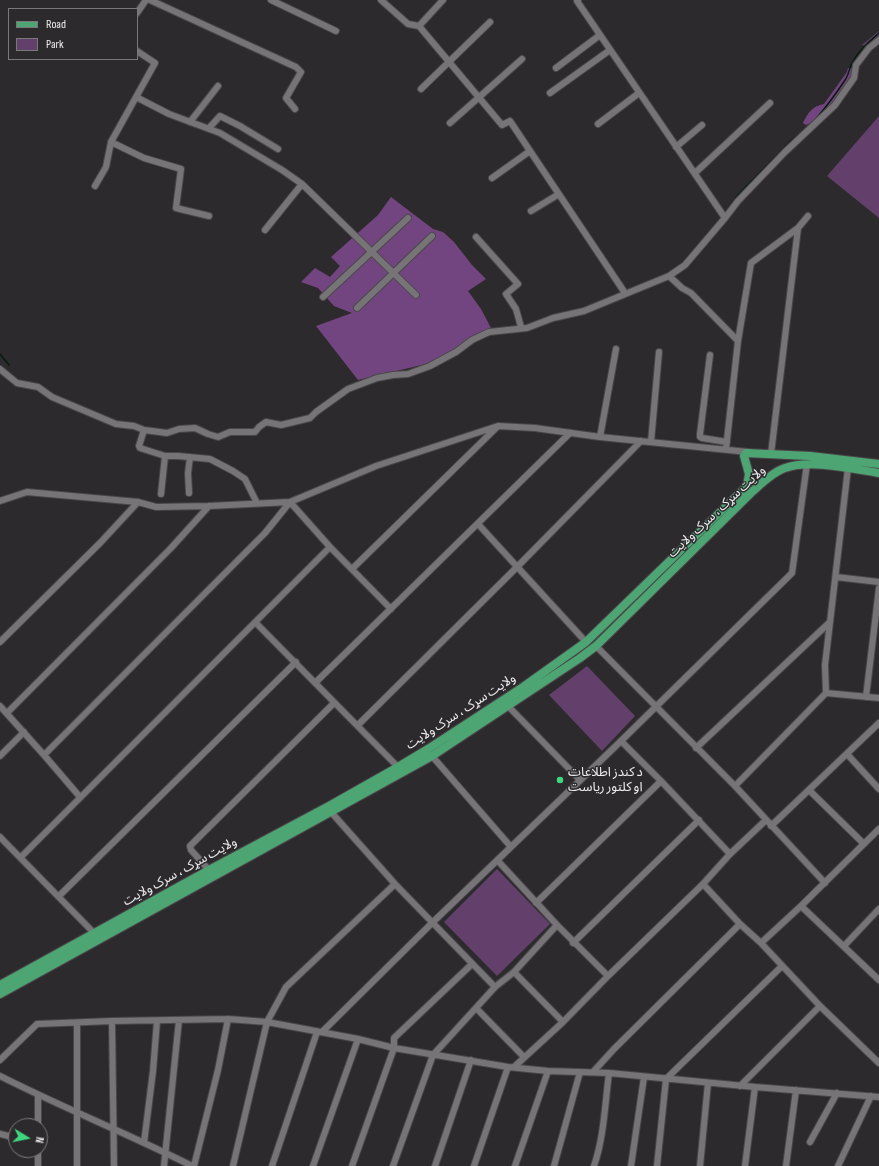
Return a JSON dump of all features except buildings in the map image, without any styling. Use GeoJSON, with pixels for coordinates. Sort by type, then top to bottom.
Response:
{"type":"FeatureCollection","features":[{"type":"Feature","properties":{"kind":"main road","name":"ولایت سړک ، سرک ولایت"},"geometry":{"type":"LineString","coordinates":[[0,994],[432,756],[580,658],[596,646],[750,489],[749,474],[744,456],[746,453],[810,456],[879,464]]}},
{"type":"Feature","properties":{"kind":"main road","name":"ولایت سړک ، سرک ولایت"},"geometry":{"type":"LineString","coordinates":[[0,985],[329,806],[428,749],[523,687],[586,642],[750,489],[772,475],[784,468],[807,464],[879,472]]}},
{"type":"Feature","properties":{"kind":"street"},"geometry":{"type":"LineString","coordinates":[[138,12],[146,0]]}},
{"type":"Feature","properties":{"kind":"street"},"geometry":{"type":"LineString","coordinates":[[150,0],[296,67],[301,72],[286,98],[295,109]]}},
{"type":"Feature","properties":{"kind":"street"},"geometry":{"type":"LineString","coordinates":[[271,0],[336,30]]}},
{"type":"Feature","properties":{"kind":"street"},"geometry":{"type":"LineString","coordinates":[[381,0],[408,24],[419,26],[502,124],[510,121],[626,293]]}},
{"type":"Feature","properties":{"kind":"street"},"geometry":{"type":"LineString","coordinates":[[419,26],[443,0]]}},
{"type":"Feature","properties":{"kind":"street"},"geometry":{"type":"LineString","coordinates":[[578,0],[577,1],[610,50],[725,218]]}},
{"type":"Feature","properties":{"kind":"street"},"geometry":{"type":"LineString","coordinates":[[421,88],[490,22]]}},
{"type":"Feature","properties":{"kind":"street"},"geometry":{"type":"LineString","coordinates":[[556,68],[600,35]]}},
{"type":"Feature","properties":{"kind":"street"},"geometry":{"type":"LineString","coordinates":[[0,369],[17,383],[38,387],[52,397],[116,424],[134,426],[144,430],[167,433],[179,428],[195,428],[218,437],[230,432],[255,432],[266,422],[281,425],[310,418],[348,389],[377,378],[408,374],[430,366],[456,352],[472,340],[489,332],[511,330],[521,327],[527,328],[553,318],[584,311],[669,276],[685,265],[738,201],[785,152],[835,105],[854,78],[856,65],[869,48],[879,40]]}},
{"type":"Feature","properties":{"kind":"street"},"geometry":{"type":"LineString","coordinates":[[550,93],[610,50]]}},
{"type":"Feature","properties":{"kind":"street"},"geometry":{"type":"LineString","coordinates":[[95,186],[106,167],[111,142],[155,63],[138,52]]}},
{"type":"Feature","properties":{"kind":"street"},"geometry":{"type":"LineString","coordinates":[[450,123],[522,59]]}},
{"type":"Feature","properties":{"kind":"street"},"geometry":{"type":"LineString","coordinates":[[190,122],[218,86]]}},
{"type":"Feature","properties":{"kind":"street"},"geometry":{"type":"LineString","coordinates":[[598,124],[639,93]]}},
{"type":"Feature","properties":{"kind":"street"},"geometry":{"type":"LineString","coordinates":[[136,97],[169,114],[209,128],[282,170],[302,184],[416,295]]}},
{"type":"Feature","properties":{"kind":"street"},"geometry":{"type":"LineString","coordinates":[[694,173],[770,103]]}},
{"type":"Feature","properties":{"kind":"street"},"geometry":{"type":"LineString","coordinates":[[209,128],[220,116],[278,149]]}},
{"type":"Feature","properties":{"kind":"street"},"geometry":{"type":"LineString","coordinates":[[676,147],[702,125]]}},
{"type":"Feature","properties":{"kind":"street"},"geometry":{"type":"LineString","coordinates":[[111,142],[144,158],[181,169],[176,208],[209,216]]}},
{"type":"Feature","properties":{"kind":"street"},"geometry":{"type":"LineString","coordinates":[[492,178],[530,151]]}},
{"type":"Feature","properties":{"kind":"street"},"geometry":{"type":"LineString","coordinates":[[265,230],[302,184]]}},
{"type":"Feature","properties":{"kind":"street"},"geometry":{"type":"LineString","coordinates":[[531,211],[559,194]]}},
{"type":"Feature","properties":{"kind":"street"},"geometry":{"type":"LineString","coordinates":[[726,449],[738,342],[751,263],[798,228],[808,216]]}},
{"type":"Feature","properties":{"kind":"street"},"geometry":{"type":"LineString","coordinates":[[323,297],[408,218]]}},
{"type":"Feature","properties":{"kind":"street"},"geometry":{"type":"LineString","coordinates":[[771,454],[798,228]]}},
{"type":"Feature","properties":{"kind":"street"},"geometry":{"type":"LineString","coordinates":[[357,308],[432,236]]}},
{"type":"Feature","properties":{"kind":"street"},"geometry":{"type":"LineString","coordinates":[[476,237],[518,284],[506,294],[516,310],[521,327]]}},
{"type":"Feature","properties":{"kind":"street"},"geometry":{"type":"LineString","coordinates":[[669,276],[682,288],[691,292],[738,342]]}},
{"type":"Feature","properties":{"kind":"street"},"geometry":{"type":"LineString","coordinates":[[600,437],[616,349]]}},
{"type":"Feature","properties":{"kind":"street"},"geometry":{"type":"LineString","coordinates":[[651,442],[659,352]]}},
{"type":"Feature","properties":{"kind":"street"},"geometry":{"type":"LineString","coordinates":[[710,355],[700,437],[727,442]]}},
{"type":"Feature","properties":{"kind":"street"},"geometry":{"type":"LineString","coordinates":[[352,569],[498,426]]}},
{"type":"Feature","properties":{"kind":"street"},"geometry":{"type":"LineString","coordinates":[[0,501],[27,492],[138,502],[156,507],[290,502],[376,466],[498,426],[748,452]]}},
{"type":"Feature","properties":{"kind":"street"},"geometry":{"type":"LineString","coordinates":[[144,430],[140,448],[165,456],[210,459],[245,479],[257,503]]}},
{"type":"Feature","properties":{"kind":"street"},"geometry":{"type":"LineString","coordinates":[[315,683],[570,433]]}},
{"type":"Feature","properties":{"kind":"street"},"geometry":{"type":"LineString","coordinates":[[358,725],[641,441]]}},
{"type":"Feature","properties":{"kind":"street"},"geometry":{"type":"LineString","coordinates":[[161,494],[165,456]]}},
{"type":"Feature","properties":{"kind":"street"},"geometry":{"type":"LineString","coordinates":[[189,493],[188,473],[190,457]]}},
{"type":"Feature","properties":{"kind":"street"},"geometry":{"type":"LineString","coordinates":[[272,1166],[320,1032],[432,923],[512,848],[792,573],[807,464]]}},
{"type":"Feature","properties":{"kind":"street"},"geometry":{"type":"LineString","coordinates":[[735,786],[826,693],[825,665],[848,468]]}},
{"type":"Feature","properties":{"kind":"street"},"geometry":{"type":"LineString","coordinates":[[0,642],[101,542],[138,502]]}},
{"type":"Feature","properties":{"kind":"street"},"geometry":{"type":"LineString","coordinates":[[290,502],[330,547],[391,609]]}},
{"type":"Feature","properties":{"kind":"street"},"geometry":{"type":"LineString","coordinates":[[44,755],[265,533],[290,502]]}},
{"type":"Feature","properties":{"kind":"street"},"geometry":{"type":"LineString","coordinates":[[7,714],[171,548],[209,506]]}},
{"type":"Feature","properties":{"kind":"street"},"geometry":{"type":"LineString","coordinates":[[478,524],[586,642]]}},
{"type":"Feature","properties":{"kind":"street"},"geometry":{"type":"LineString","coordinates":[[21,857],[256,623],[330,547]]}},
{"type":"Feature","properties":{"kind":"street"},"geometry":{"type":"LineString","coordinates":[[836,577],[879,582]]}},
{"type":"Feature","properties":{"kind":"street"},"geometry":{"type":"LineString","coordinates":[[866,697],[879,588]]}},
{"type":"Feature","properties":{"kind":"street"},"geometry":{"type":"LineString","coordinates":[[696,748],[830,622]]}},
{"type":"Feature","properties":{"kind":"street"},"geometry":{"type":"LineString","coordinates":[[256,623],[398,766]]}},
{"type":"Feature","properties":{"kind":"street"},"geometry":{"type":"LineString","coordinates":[[596,646],[735,786],[825,882]]}},
{"type":"Feature","properties":{"kind":"street"},"geometry":{"type":"LineString","coordinates":[[59,896],[296,662]]}},
{"type":"Feature","properties":{"kind":"street"},"geometry":{"type":"LineString","coordinates":[[826,693],[879,698]]}},
{"type":"Feature","properties":{"kind":"street"},"geometry":{"type":"LineString","coordinates":[[209,870],[191,850],[190,846],[334,703]]}},
{"type":"Feature","properties":{"kind":"street"},"geometry":{"type":"LineString","coordinates":[[0,706],[80,797]]}},
{"type":"Feature","properties":{"kind":"street"},"geometry":{"type":"LineString","coordinates":[[508,706],[580,780]]}},
{"type":"Feature","properties":{"kind":"street"},"geometry":{"type":"LineString","coordinates":[[771,826],[879,723]]}},
{"type":"Feature","properties":{"kind":"street"},"geometry":{"type":"LineString","coordinates":[[0,756],[24,732]]}},
{"type":"Feature","properties":{"kind":"street"},"geometry":{"type":"LineString","coordinates":[[621,742],[662,781],[730,854]]}},
{"type":"Feature","properties":{"kind":"street"},"geometry":{"type":"LineString","coordinates":[[847,754],[879,789]]}},
{"type":"Feature","properties":{"kind":"street"},"geometry":{"type":"LineString","coordinates":[[432,756],[512,848]]}},
{"type":"Feature","properties":{"kind":"street"},"geometry":{"type":"LineString","coordinates":[[536,903],[662,781]]}},
{"type":"Feature","properties":{"kind":"street"},"geometry":{"type":"LineString","coordinates":[[809,790],[864,844]]}},
{"type":"Feature","properties":{"kind":"street"},"geometry":{"type":"LineString","coordinates":[[331,812],[395,884],[495,987]]}},
{"type":"Feature","properties":{"kind":"street"},"geometry":{"type":"LineString","coordinates":[[573,943],[699,820]]}},
{"type":"Feature","properties":{"kind":"street"},"geometry":{"type":"LineString","coordinates":[[474,1166],[511,1067],[563,1022],[703,884],[730,854],[766,820]]}},
{"type":"Feature","properties":{"kind":"street"},"geometry":{"type":"LineString","coordinates":[[761,943],[879,829]]}},
{"type":"Feature","properties":{"kind":"street"},"geometry":{"type":"LineString","coordinates":[[0,837],[94,933]]}},
{"type":"Feature","properties":{"kind":"street"},"geometry":{"type":"LineString","coordinates":[[498,861],[573,943],[608,976]]}},
{"type":"Feature","properties":{"kind":"street"},"geometry":{"type":"LineString","coordinates":[[233,1166],[267,1022],[286,987],[395,884]]}},
{"type":"Feature","properties":{"kind":"street"},"geometry":{"type":"LineString","coordinates":[[703,884],[820,1006],[879,1063]]}},
{"type":"Feature","properties":{"kind":"street"},"geometry":{"type":"LineString","coordinates":[[801,906],[879,980]]}},
{"type":"Feature","properties":{"kind":"street"},"geometry":{"type":"LineString","coordinates":[[844,946],[879,909]]}},
{"type":"Feature","properties":{"kind":"street"},"geometry":{"type":"LineString","coordinates":[[593,1072],[614,1049],[740,924]]}},
{"type":"Feature","properties":{"kind":"street"},"geometry":{"type":"LineString","coordinates":[[393,1166],[433,1054],[495,987],[514,972],[557,925]]}},
{"type":"Feature","properties":{"kind":"street"},"geometry":{"type":"LineString","coordinates":[[352,1166],[394,1048],[394,1038],[472,964]]}},
{"type":"Feature","properties":{"kind":"street"},"geometry":{"type":"LineString","coordinates":[[657,1166],[666,1079],[782,966]]}},
{"type":"Feature","properties":{"kind":"street"},"geometry":{"type":"LineString","coordinates":[[514,972],[563,1022]]}},
{"type":"Feature","properties":{"kind":"street"},"geometry":{"type":"LineString","coordinates":[[740,1086],[820,1006]]}},
{"type":"Feature","properties":{"kind":"street"},"geometry":{"type":"LineString","coordinates":[[476,1008],[524,1057]]}},
{"type":"Feature","properties":{"kind":"street"},"geometry":{"type":"LineString","coordinates":[[1,1079],[193,1166],[218,1070],[228,1019]]}},
{"type":"Feature","properties":{"kind":"street"},"geometry":{"type":"LineString","coordinates":[[0,1060],[37,1024],[228,1019],[267,1022],[358,1039],[394,1048],[511,1067],[548,1071],[609,1073],[740,1086],[879,1097]]}},
{"type":"Feature","properties":{"kind":"street"},"geometry":{"type":"LineString","coordinates":[[164,1166],[179,1020]]}},
{"type":"Feature","properties":{"kind":"street"},"geometry":{"type":"LineString","coordinates":[[112,1021],[114,1166]]}},
{"type":"Feature","properties":{"kind":"street"},"geometry":{"type":"LineString","coordinates":[[144,1143],[153,1071],[157,1021]]}},
{"type":"Feature","properties":{"kind":"street"},"geometry":{"type":"LineString","coordinates":[[77,1023],[77,1166]]}},
{"type":"Feature","properties":{"kind":"street"},"geometry":{"type":"LineString","coordinates":[[313,1166],[358,1039]]}},
{"type":"Feature","properties":{"kind":"street"},"geometry":{"type":"LineString","coordinates":[[435,1166],[471,1060]]}},
{"type":"Feature","properties":{"kind":"street"},"geometry":{"type":"LineString","coordinates":[[515,1166],[548,1071]]}},
{"type":"Feature","properties":{"kind":"street"},"geometry":{"type":"LineString","coordinates":[[554,1166],[580,1072]]}},
{"type":"Feature","properties":{"kind":"street"},"geometry":{"type":"LineString","coordinates":[[594,1166],[598,1155],[609,1073]]}},
{"type":"Feature","properties":{"kind":"street"},"geometry":{"type":"LineString","coordinates":[[631,1166],[644,1077]]}},
{"type":"Feature","properties":{"kind":"street"},"geometry":{"type":"LineString","coordinates":[[700,1166],[708,1082]]}},
{"type":"Feature","properties":{"kind":"street"},"geometry":{"type":"LineString","coordinates":[[745,1166],[755,1087]]}},
{"type":"Feature","properties":{"kind":"street"},"geometry":{"type":"LineString","coordinates":[[786,1166],[796,1090]]}},
{"type":"Feature","properties":{"kind":"street"},"geometry":{"type":"LineString","coordinates":[[810,1142],[837,1093]]}},
{"type":"Feature","properties":{"kind":"street"},"geometry":{"type":"LineString","coordinates":[[38,1095],[38,1118]]}},
{"type":"Feature","properties":{"kind":"street"},"geometry":{"type":"LineString","coordinates":[[838,1166],[871,1096]]}},
{"type":"Feature","properties":{"kind":"green space"},"geometry":{"type":"Polygon","coordinates":[[[879,31],[879,36],[866,46],[862,45],[879,31]]]}},
{"type":"Feature","properties":{"kind":"green space"},"geometry":{"type":"Polygon","coordinates":[[[879,116],[879,218],[827,176],[879,116]]]}},
{"type":"Feature","properties":{"kind":"green space"},"geometry":{"type":"Polygon","coordinates":[[[587,666],[635,716],[602,751],[549,695],[587,666]]]}},
{"type":"Feature","properties":{"kind":"green space"},"geometry":{"type":"Polygon","coordinates":[[[497,869],[550,924],[497,976],[444,922],[497,869]]]}},
{"type":"Feature","properties":{"kind":"shaded area"},"geometry":{"type":"Polygon","coordinates":[[[848,68],[852,68],[851,79],[830,108],[817,120],[806,125],[803,123],[811,110],[824,104],[847,72],[848,68]]]}},
{"type":"Feature","properties":{"kind":"shaded area"},"geometry":{"type":"Polygon","coordinates":[[[391,197],[433,229],[443,232],[454,242],[472,265],[486,279],[468,291],[481,309],[491,328],[470,337],[454,351],[426,364],[358,380],[316,326],[352,313],[334,306],[318,288],[301,282],[315,268],[330,277],[340,266],[331,257],[378,215],[391,197]]]}},
{"type":"Feature","properties":{"kind":"waterway"},"geometry":{"type":"LineString","coordinates":[[815,120],[846,78],[854,59],[879,33]]}},
{"type":"Feature","properties":{"kind":"waterway"},"geometry":{"type":"LineString","coordinates":[[725,213],[737,196],[792,140],[801,133]]}},
{"type":"Feature","properties":{"kind":"waterway"},"geometry":{"type":"LineString","coordinates":[[0,354],[9,365]]}},
{"type":"Feature","properties":{"kind":"place","name":"د کندز اطلاعات او کلتور ریاست"},"geometry":{"type":"Point","coordinates":[560,780]}}]}
